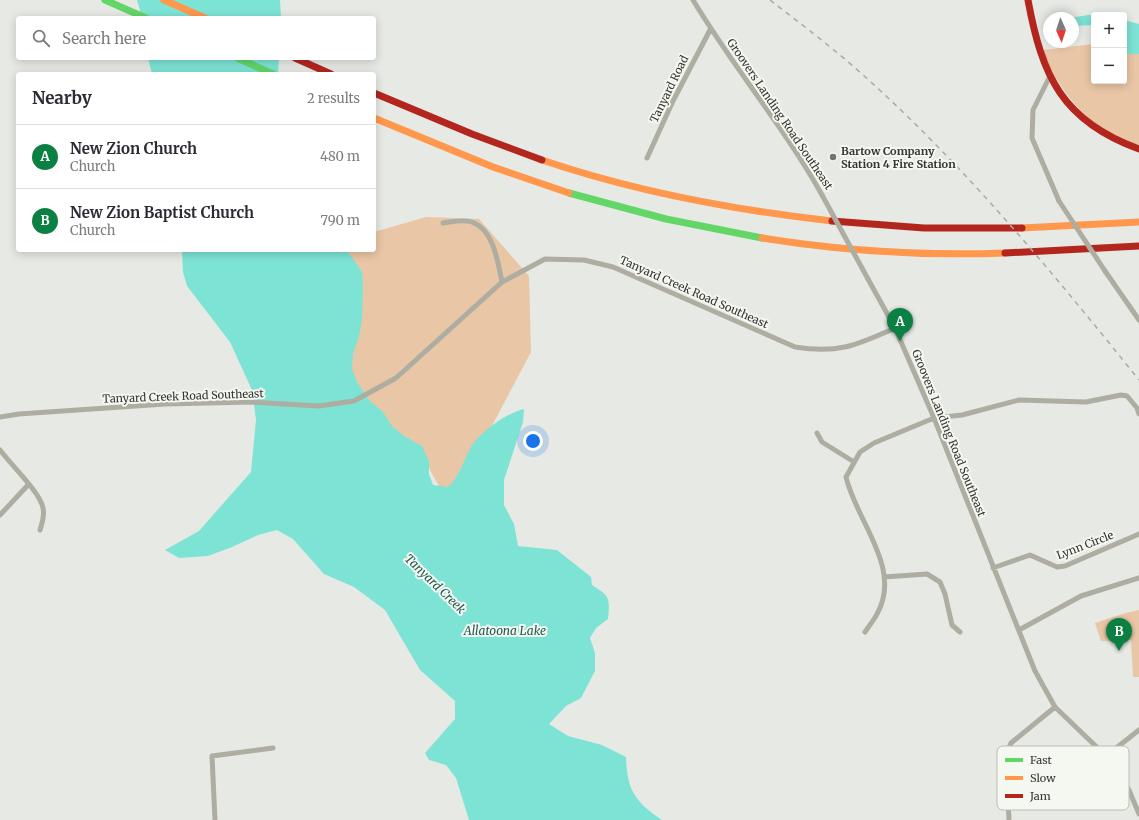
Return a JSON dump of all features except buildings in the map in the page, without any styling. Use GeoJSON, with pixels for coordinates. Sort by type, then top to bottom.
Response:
{"type":"FeatureCollection","features":[{"type":"Feature","properties":{"kind":"main road"},"geometry":{"type":"LineString","coordinates":[[105,0],[141,16]]}},
{"type":"Feature","properties":{"kind":"main road"},"geometry":{"type":"LineString","coordinates":[[164,0],[200,16]]}},
{"type":"Feature","properties":{"kind":"main road"},"geometry":{"type":"LineString","coordinates":[[1028,0],[1039,50],[1050,76],[1065,98],[1089,124],[1113,139],[1139,149]]}},
{"type":"Feature","properties":{"kind":"main road"},"geometry":{"type":"LineString","coordinates":[[242,60],[268,72]]}},
{"type":"Feature","properties":{"kind":"main road"},"geometry":{"type":"LineString","coordinates":[[300,60],[327,72]]}},
{"type":"Feature","properties":{"kind":"main road"},"geometry":{"type":"LineString","coordinates":[[376,94],[475,136],[572,170],[655,192],[746,211],[831,223],[947,230],[1019,229],[1139,222]]}},
{"type":"Feature","properties":{"kind":"main road"},"geometry":{"type":"LineString","coordinates":[[376,119],[473,160],[566,192],[650,216],[749,236],[846,248],[935,253],[1017,253],[1139,246]]}},
{"type":"Feature","properties":{"kind":"street","name":"Groovers Landing Road Southeast"},"geometry":{"type":"LineString","coordinates":[[693,0],[710,30],[786,138],[822,195],[895,328],[934,418],[1035,671],[1055,707],[1096,746]]}},
{"type":"Feature","properties":{"kind":"street","name":"Tanyard Road"},"geometry":{"type":"LineString","coordinates":[[648,158],[673,101],[710,30]]}},
{"type":"Feature","properties":{"kind":"street"},"geometry":{"type":"LineString","coordinates":[[1050,76],[1033,110],[1032,138],[1059,201],[1139,320]]}},
{"type":"Feature","properties":{"kind":"street"},"geometry":{"type":"LineString","coordinates":[[443,223],[462,221],[471,222],[478,226],[487,235],[495,252],[502,282]]}},
{"type":"Feature","properties":{"kind":"street","name":"Tanyard Creek Road Southeast"},"geometry":{"type":"LineString","coordinates":[[0,417],[19,414],[165,404],[251,402],[319,406],[354,401],[396,378],[502,282],[545,259],[584,260],[613,267],[795,347],[816,351],[835,350],[857,345],[895,328]]}},
{"type":"Feature","properties":{"kind":"street"},"geometry":{"type":"LineString","coordinates":[[865,632],[878,614],[885,592],[884,577],[878,551],[849,490],[846,477],[860,452],[874,443],[934,418],[962,415],[1019,400],[1086,402],[1121,395],[1127,396],[1137,408],[1139,414]]}},
{"type":"Feature","properties":{"kind":"street"},"geometry":{"type":"LineString","coordinates":[[817,433],[822,442],[854,462]]}},
{"type":"Feature","properties":{"kind":"street"},"geometry":{"type":"LineString","coordinates":[[0,451],[39,498],[44,508],[44,517],[40,530]]}},
{"type":"Feature","properties":{"kind":"street"},"geometry":{"type":"LineString","coordinates":[[0,515],[28,486]]}},
{"type":"Feature","properties":{"kind":"street","name":"Lynn Circle"},"geometry":{"type":"LineString","coordinates":[[993,568],[1030,555],[1057,567],[1065,566],[1139,534]]}},
{"type":"Feature","properties":{"kind":"street"},"geometry":{"type":"LineString","coordinates":[[884,577],[927,574],[940,582],[945,594],[952,625],[960,632]]}},
{"type":"Feature","properties":{"kind":"street"},"geometry":{"type":"LineString","coordinates":[[1019,630],[1081,596],[1139,578]]}},
{"type":"Feature","properties":{"kind":"street"},"geometry":{"type":"LineString","coordinates":[[1010,746],[1011,743],[1055,707]]}},
{"type":"Feature","properties":{"kind":"street"},"geometry":{"type":"LineString","coordinates":[[1119,746],[1139,730]]}},
{"type":"Feature","properties":{"kind":"street"},"geometry":{"type":"LineString","coordinates":[[215,820],[212,756],[273,748]]}},
{"type":"Feature","properties":{"kind":"street","name":"Groovers Landing Road Southeast"},"geometry":{"type":"LineString","coordinates":[[1129,790],[1139,814]]}},
{"type":"Feature","properties":{"kind":"street"},"geometry":{"type":"LineString","coordinates":[[1009,810],[1009,820]]}},
{"type":"Feature","properties":{"kind":"shaded area"},"geometry":{"type":"Polygon","coordinates":[[[1139,38],[1139,145],[1122,139],[1107,131],[1080,110],[1058,82],[1043,50],[1079,48],[1079,46],[1091,44],[1091,84],[1127,84],[1127,40],[1139,38]]]}},
{"type":"Feature","properties":{"kind":"shaded area"},"geometry":{"type":"Polygon","coordinates":[[[426,217],[479,219],[529,276],[531,352],[493,424],[474,447],[460,481],[443,493],[431,472],[422,451],[371,410],[348,378],[339,252],[376,252],[376,231],[426,217]]]}},
{"type":"Feature","properties":{"kind":"shaded area"},"geometry":{"type":"Polygon","coordinates":[[[1139,610],[1139,677],[1133,677],[1131,640],[1101,641],[1095,623],[1139,610]]]}},
{"type":"Feature","properties":{"kind":"water"},"geometry":{"type":"Polygon","coordinates":[[[137,0],[280,0],[281,16],[141,16],[137,0]]]}},
{"type":"Feature","properties":{"kind":"water"},"geometry":{"type":"Polygon","coordinates":[[[1091,15],[1091,25],[1079,26],[1079,16],[1091,15]]]}},
{"type":"Feature","properties":{"kind":"water"},"geometry":{"type":"Polygon","coordinates":[[[1127,21],[1139,24],[1139,54],[1129,54],[1127,52],[1127,21]]]}},
{"type":"Feature","properties":{"kind":"water"},"geometry":{"type":"Polygon","coordinates":[[[148,60],[279,60],[278,72],[152,72],[148,60]]]}},
{"type":"Feature","properties":{"kind":"water","name":"Allatoona Lake"},"geometry":{"type":"Polygon","coordinates":[[[182,252],[348,252],[362,272],[363,285],[362,319],[359,336],[353,354],[352,369],[357,382],[369,400],[383,412],[392,426],[404,436],[422,446],[429,461],[429,474],[433,485],[448,487],[458,473],[475,441],[502,419],[510,414],[524,409],[523,422],[504,480],[504,505],[514,524],[518,546],[557,550],[591,577],[592,585],[606,595],[609,602],[608,619],[596,628],[590,638],[595,653],[595,671],[581,698],[566,706],[549,724],[568,736],[602,745],[626,757],[628,778],[634,794],[645,807],[662,820],[469,820],[456,778],[446,765],[429,760],[425,753],[455,719],[455,701],[420,670],[385,610],[354,587],[324,574],[293,539],[277,530],[258,535],[208,556],[179,558],[165,550],[199,531],[251,472],[256,420],[252,390],[230,342],[187,286],[183,272],[182,252]]]}},
{"type":"Feature","properties":{"kind":"railway"},"geometry":{"type":"LineString","coordinates":[[770,0],[851,64],[900,109],[937,146],[1041,260],[1139,380]]}},
{"type":"Feature","properties":{"kind":"traffic: fast"},"geometry":{"type":"LineString","coordinates":[[105,0],[141,16]]}},
{"type":"Feature","properties":{"kind":"traffic: fast"},"geometry":{"type":"LineString","coordinates":[[242,60],[268,72]]}},
{"type":"Feature","properties":{"kind":"traffic: fast"},"geometry":{"type":"LineString","coordinates":[[569,193],[666,219],[762,238]]}},
{"type":"Feature","properties":{"kind":"traffic: slow"},"geometry":{"type":"LineString","coordinates":[[164,0],[200,16]]}},
{"type":"Feature","properties":{"kind":"traffic: slow"},"geometry":{"type":"LineString","coordinates":[[376,119],[493,167],[569,193]]}},
{"type":"Feature","properties":{"kind":"traffic: slow"},"geometry":{"type":"LineString","coordinates":[[542,160],[613,181],[686,198],[795,217],[832,221]]}},
{"type":"Feature","properties":{"kind":"traffic: slow"},"geometry":{"type":"LineString","coordinates":[[1022,228],[1139,222]]}},
{"type":"Feature","properties":{"kind":"traffic: slow"},"geometry":{"type":"LineString","coordinates":[[762,238],[883,252],[944,254],[1005,253]]}},
{"type":"Feature","properties":{"kind":"traffic: jam"},"geometry":{"type":"LineString","coordinates":[[1028,0],[1040,51],[1049,73],[1060,92],[1074,110],[1091,125],[1113,138],[1139,149]]}},
{"type":"Feature","properties":{"kind":"traffic: jam"},"geometry":{"type":"LineString","coordinates":[[300,60],[326,72]]}},
{"type":"Feature","properties":{"kind":"traffic: jam"},"geometry":{"type":"LineString","coordinates":[[376,94],[472,134],[542,160]]}},
{"type":"Feature","properties":{"kind":"traffic: jam"},"geometry":{"type":"LineString","coordinates":[[832,221],[924,228],[1022,228]]}},
{"type":"Feature","properties":{"kind":"traffic: jam"},"geometry":{"type":"LineString","coordinates":[[1005,253],[1139,246]]}},
{"type":"Feature","properties":{"kind":"place","name":"Bartow Company Station 4 Fire Station"},"geometry":{"type":"Point","coordinates":[833,157]}},
{"type":"Feature","properties":{"kind":"place","name":"New Zion Church"},"geometry":{"type":"Point","coordinates":[900,341]}},
{"type":"Feature","properties":{"kind":"place","name":"New Zion Baptist Church"},"geometry":{"type":"Point","coordinates":[1119,651]}},
{"type":"Feature","properties":{"kind":"water label","name":"Tanyard Creek"},"geometry":{"type":"Point","coordinates":[435,584]}}]}
